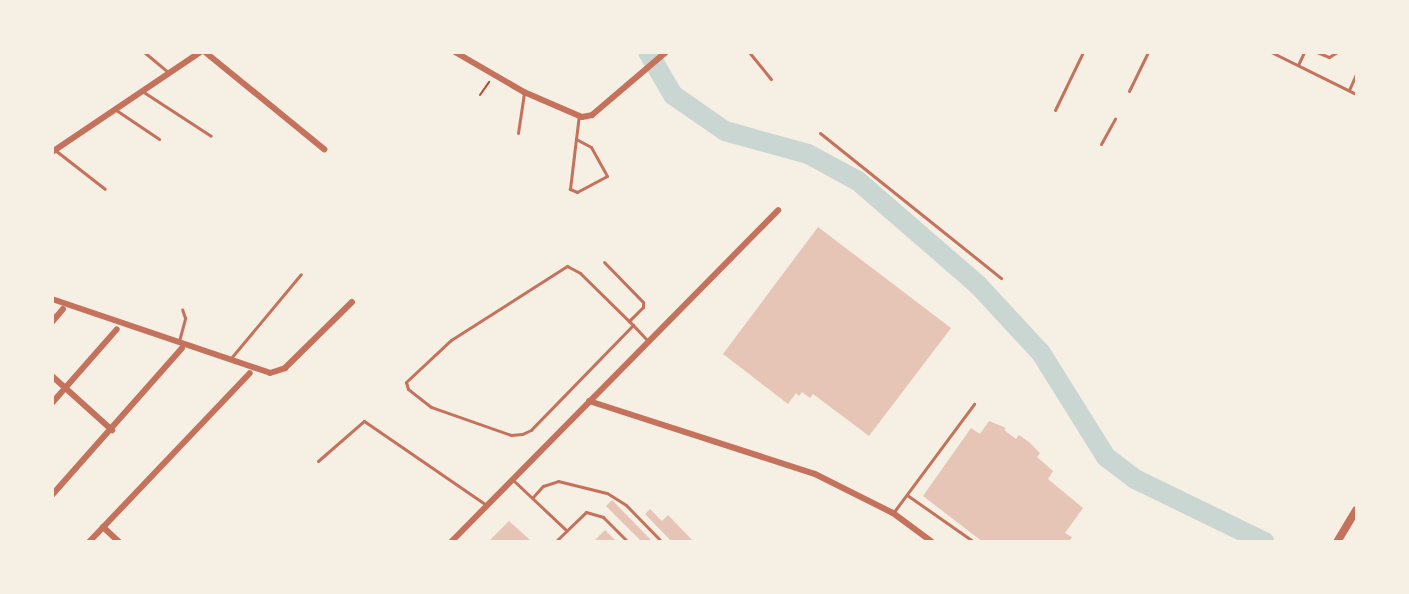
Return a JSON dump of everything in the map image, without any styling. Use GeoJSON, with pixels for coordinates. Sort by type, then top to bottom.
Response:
{"type":"FeatureCollection","features":[{"type":"Feature","properties":{"kind":"street"},"geometry":{"type":"LineString","coordinates":[[54,151],[200,52]]}},
{"type":"Feature","properties":{"kind":"street"},"geometry":{"type":"LineString","coordinates":[[205,52],[324,149]]}},
{"type":"Feature","properties":{"kind":"street"},"geometry":{"type":"LineString","coordinates":[[455,52],[524,92],[579,116],[592,115],[666,52]]}},
{"type":"Feature","properties":{"kind":"street"},"geometry":{"type":"LineString","coordinates":[[451,542],[778,210]]}},
{"type":"Feature","properties":{"kind":"street"},"geometry":{"type":"LineString","coordinates":[[52,299],[231,359],[278,372],[352,302]]}},
{"type":"Feature","properties":{"kind":"street"},"geometry":{"type":"LineString","coordinates":[[52,322],[63,309]]}},
{"type":"Feature","properties":{"kind":"street"},"geometry":{"type":"LineString","coordinates":[[52,403],[117,329]]}},
{"type":"Feature","properties":{"kind":"street"},"geometry":{"type":"LineString","coordinates":[[52,495],[112,430],[182,348]]}},
{"type":"Feature","properties":{"kind":"street"},"geometry":{"type":"LineString","coordinates":[[89,542],[250,373]]}},
{"type":"Feature","properties":{"kind":"street"},"geometry":{"type":"LineString","coordinates":[[52,376],[112,430]]}},
{"type":"Feature","properties":{"kind":"street"},"geometry":{"type":"LineString","coordinates":[[590,401],[815,474],[893,513],[932,542]]}},
{"type":"Feature","properties":{"kind":"street"},"geometry":{"type":"LineString","coordinates":[[1337,542],[1356,510]]}},
{"type":"Feature","properties":{"kind":"street"},"geometry":{"type":"LineString","coordinates":[[103,527],[119,542]]}},
{"type":"Feature","properties":{"kind":"lane"},"geometry":{"type":"LineString","coordinates":[[144,52],[169,73]]}},
{"type":"Feature","properties":{"kind":"lane"},"geometry":{"type":"LineString","coordinates":[[748,52],[771,79]]}},
{"type":"Feature","properties":{"kind":"lane"},"geometry":{"type":"LineString","coordinates":[[1054,110],[1083,52]]}},
{"type":"Feature","properties":{"kind":"lane"},"geometry":{"type":"LineString","coordinates":[[1129,91],[1148,52]]}},
{"type":"Feature","properties":{"kind":"lane"},"geometry":{"type":"LineString","coordinates":[[1271,52],[1356,94]]}},
{"type":"Feature","properties":{"kind":"lane"},"geometry":{"type":"LineString","coordinates":[[1298,64],[1304,52]]}},
{"type":"Feature","properties":{"kind":"lane"},"geometry":{"type":"LineString","coordinates":[[1317,52],[1329,57],[1337,52]]}},
{"type":"Feature","properties":{"kind":"lane"},"geometry":{"type":"LineString","coordinates":[[1349,90],[1356,75]]}},
{"type":"Feature","properties":{"kind":"lane"},"geometry":{"type":"LineString","coordinates":[[142,91],[211,136]]}},
{"type":"Feature","properties":{"kind":"lane"},"geometry":{"type":"LineString","coordinates":[[518,133],[524,92]]}},
{"type":"Feature","properties":{"kind":"lane"},"geometry":{"type":"LineString","coordinates":[[116,110],[159,139]]}},
{"type":"Feature","properties":{"kind":"lane"},"geometry":{"type":"LineString","coordinates":[[576,139],[591,147],[607,176],[577,192],[570,189],[576,139],[579,116]]}},
{"type":"Feature","properties":{"kind":"lane"},"geometry":{"type":"LineString","coordinates":[[1101,144],[1115,119]]}},
{"type":"Feature","properties":{"kind":"lane"},"geometry":{"type":"LineString","coordinates":[[820,133],[1001,278]]}},
{"type":"Feature","properties":{"kind":"lane"},"geometry":{"type":"LineString","coordinates":[[54,151],[105,189]]}},
{"type":"Feature","properties":{"kind":"lane"},"geometry":{"type":"LineString","coordinates":[[604,262],[644,302],[629,321]]}},
{"type":"Feature","properties":{"kind":"lane"},"geometry":{"type":"LineString","coordinates":[[633,325],[531,430],[522,434],[511,435],[431,407],[408,389],[406,382],[451,340],[560,268],[567,266],[580,273],[629,321],[633,325],[648,341]]}},
{"type":"Feature","properties":{"kind":"lane"},"geometry":{"type":"LineString","coordinates":[[231,359],[301,274]]}},
{"type":"Feature","properties":{"kind":"lane"},"geometry":{"type":"LineString","coordinates":[[179,341],[185,318],[182,309]]}},
{"type":"Feature","properties":{"kind":"lane"},"geometry":{"type":"LineString","coordinates":[[893,513],[974,404]]}},
{"type":"Feature","properties":{"kind":"lane"},"geometry":{"type":"LineString","coordinates":[[318,461],[364,421],[487,506]]}},
{"type":"Feature","properties":{"kind":"lane"},"geometry":{"type":"LineString","coordinates":[[513,480],[566,530]]}},
{"type":"Feature","properties":{"kind":"lane"},"geometry":{"type":"LineString","coordinates":[[533,498],[543,486],[558,481],[607,493],[626,505],[662,542]]}},
{"type":"Feature","properties":{"kind":"lane"},"geometry":{"type":"LineString","coordinates":[[907,495],[974,542]]}},
{"type":"Feature","properties":{"kind":"lane"},"geometry":{"type":"LineString","coordinates":[[555,542],[586,512],[594,513],[628,542]]}},
{"type":"Feature","properties":{"kind":"path"},"geometry":{"type":"LineString","coordinates":[[480,95],[494,75]]}},
{"type":"Feature","properties":{"kind":"building"},"geometry":{"type":"Polygon","coordinates":[[[818,227],[951,328],[869,436],[813,394],[810,398],[802,392],[799,396],[796,393],[788,404],[723,354],[818,227]]]}},
{"type":"Feature","properties":{"kind":"building"},"geometry":{"type":"Polygon","coordinates":[[[989,421],[1006,428],[1004,430],[1016,439],[1019,435],[1029,442],[1040,453],[1037,457],[1053,471],[1048,479],[1083,508],[1065,533],[1072,537],[1069,542],[983,542],[923,496],[971,428],[980,434],[989,421]]]}},
{"type":"Feature","properties":{"kind":"building"},"geometry":{"type":"Polygon","coordinates":[[[612,500],[653,542],[642,542],[606,506],[612,500]]]}},
{"type":"Feature","properties":{"kind":"building"},"geometry":{"type":"Polygon","coordinates":[[[650,509],[662,521],[668,515],[694,542],[672,542],[645,514],[650,509]]]}},
{"type":"Feature","properties":{"kind":"building"},"geometry":{"type":"Polygon","coordinates":[[[509,521],[530,540],[488,542],[509,521]]]}},
{"type":"Feature","properties":{"kind":"building"},"geometry":{"type":"Polygon","coordinates":[[[605,530],[617,542],[593,542],[605,530]]]}},
{"type":"Feature","properties":{"kind":"waterway"},"geometry":{"type":"LineString","coordinates":[[648,52],[673,95],[725,131],[808,154],[858,181],[978,285],[1041,353],[1106,457],[1135,479],[1265,542]]}}]}
